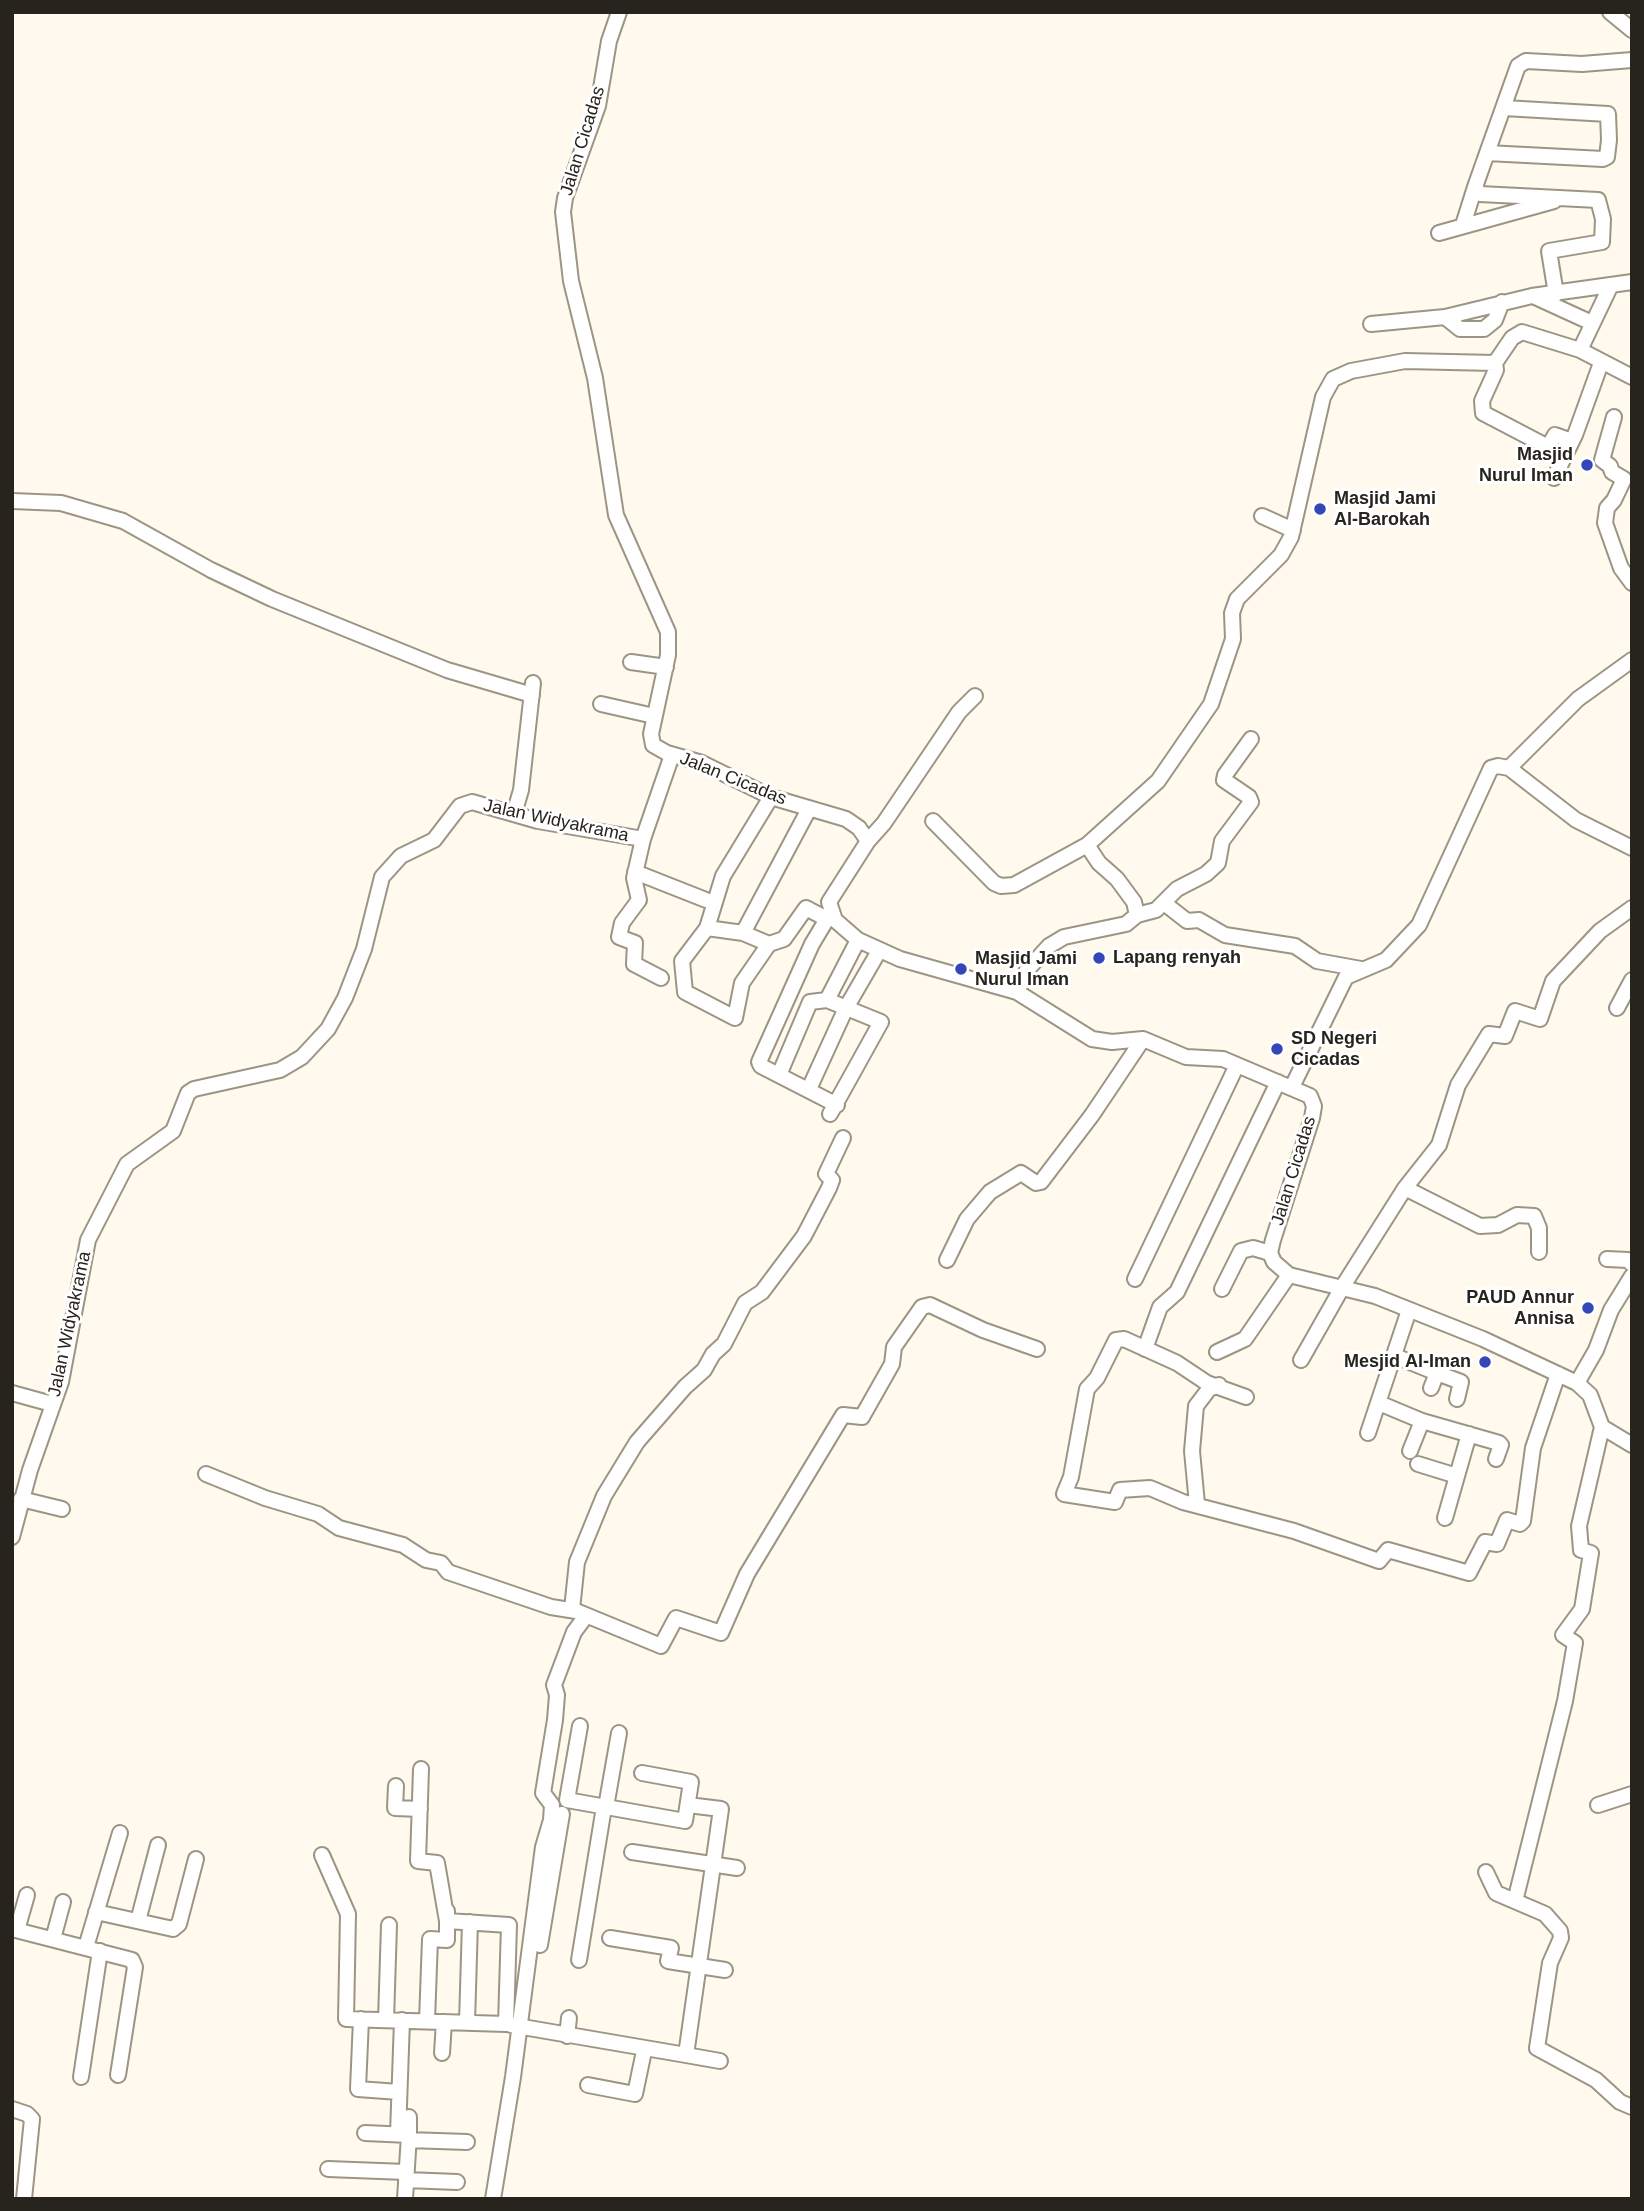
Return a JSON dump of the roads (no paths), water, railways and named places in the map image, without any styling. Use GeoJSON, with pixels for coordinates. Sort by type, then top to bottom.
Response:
{"type":"FeatureCollection","features":[{"type":"Feature","properties":{"kind":"street","name":"Jalan Cicadas"},"geometry":{"type":"LineString","coordinates":[[619,12],[609,41],[597,106],[565,198],[564,227],[571,281],[595,378],[616,515],[668,632],[670,644],[651,740],[657,748],[702,763],[771,797],[846,819],[859,828],[868,841]]}},
{"type":"Feature","properties":{"kind":"street"},"geometry":{"type":"LineString","coordinates":[[1610,12],[1632,30]]}},
{"type":"Feature","properties":{"kind":"street"},"geometry":{"type":"LineString","coordinates":[[1463,225],[1518,66],[1526,61],[1615,63],[1632,60]]}},
{"type":"Feature","properties":{"kind":"street"},"geometry":{"type":"LineString","coordinates":[[1487,153],[1603,159],[1607,157],[1610,119],[1608,114],[1504,108]]}},
{"type":"Feature","properties":{"kind":"street"},"geometry":{"type":"LineString","coordinates":[[1475,187],[1480,194],[1598,200],[1603,219],[1602,242],[1549,251],[1556,294]]}},
{"type":"Feature","properties":{"kind":"street"},"geometry":{"type":"LineString","coordinates":[[1439,233],[1562,198]]}},
{"type":"Feature","properties":{"kind":"street"},"geometry":{"type":"LineString","coordinates":[[1371,324],[1445,317],[1532,296],[1632,282]]}},
{"type":"Feature","properties":{"kind":"street"},"geometry":{"type":"LineString","coordinates":[[1580,350],[1611,285]]}},
{"type":"Feature","properties":{"kind":"street"},"geometry":{"type":"LineString","coordinates":[[1532,296],[1592,323]]}},
{"type":"Feature","properties":{"kind":"street"},"geometry":{"type":"LineString","coordinates":[[1445,317],[1460,329],[1484,329],[1494,320],[1502,302]]}},
{"type":"Feature","properties":{"kind":"street"},"geometry":{"type":"LineString","coordinates":[[1573,441],[1555,435],[1548,447],[1483,413],[1482,401],[1496,370],[1495,363],[1508,342],[1522,332],[1580,350],[1632,377]]}},
{"type":"Feature","properties":{"kind":"street"},"geometry":{"type":"LineString","coordinates":[[933,821],[994,883],[1001,886],[1014,885],[1087,845],[1158,780],[1211,704],[1232,644],[1232,613],[1237,599],[1281,555],[1293,530],[1322,397],[1333,379],[1351,371],[1405,361],[1495,363]]}},
{"type":"Feature","properties":{"kind":"street"},"geometry":{"type":"LineString","coordinates":[[1554,478],[1573,441],[1601,363]]}},
{"type":"Feature","properties":{"kind":"street"},"geometry":{"type":"LineString","coordinates":[[1614,417],[1602,460],[1610,466],[1612,472],[1624,479],[1614,500],[1606,508],[1605,523],[1621,568],[1632,583]]}},
{"type":"Feature","properties":{"kind":"street"},"geometry":{"type":"LineString","coordinates":[[12,501],[65,504],[123,521],[260,594],[372,637],[383,645],[491,685],[532,689],[521,790],[514,814]]}},
{"type":"Feature","properties":{"kind":"street"},"geometry":{"type":"LineString","coordinates":[[1262,516],[1293,530]]}},
{"type":"Feature","properties":{"kind":"street"},"geometry":{"type":"LineString","coordinates":[[1509,768],[1578,699],[1632,660]]}},
{"type":"Feature","properties":{"kind":"street"},"geometry":{"type":"LineString","coordinates":[[631,662],[666,667]]}},
{"type":"Feature","properties":{"kind":"street"},"geometry":{"type":"LineString","coordinates":[[779,1075],[810,1002],[827,1000],[882,1024],[834,1109],[809,1089],[779,1075],[759,1064],[828,916],[829,902],[834,890],[884,823],[959,712],[975,696]]}},
{"type":"Feature","properties":{"kind":"street"},"geometry":{"type":"LineString","coordinates":[[601,704],[654,716]]}},
{"type":"Feature","properties":{"kind":"street"},"geometry":{"type":"LineString","coordinates":[[1017,992],[1027,970],[1049,946],[1063,937],[1126,923],[1137,915],[1156,910],[1177,889],[1206,874],[1218,863],[1222,841],[1250,805],[1250,797],[1224,780],[1251,739]]}},
{"type":"Feature","properties":{"kind":"street","name":"Jalan Widyakrama"},"geometry":{"type":"LineString","coordinates":[[12,1537],[21,1499],[61,1382],[88,1240],[127,1164],[173,1131],[188,1093],[194,1089],[280,1070],[302,1057],[328,1029],[345,998],[364,949],[373,904],[382,877],[390,865],[401,856],[434,840],[463,804],[472,802],[621,838],[643,839],[672,755]]}},
{"type":"Feature","properties":{"kind":"street"},"geometry":{"type":"LineString","coordinates":[[1144,1349],[1160,1307],[1177,1292],[1285,1084],[1346,977],[1373,967],[1393,954],[1419,925],[1472,816],[1487,773],[1498,766],[1509,768],[1576,820],[1632,848]]}},
{"type":"Feature","properties":{"kind":"street"},"geometry":{"type":"LineString","coordinates":[[771,797],[723,876],[708,928],[682,961],[683,985],[687,995],[733,1018],[736,1017],[742,983],[769,944],[783,939],[806,908],[828,916]]}},
{"type":"Feature","properties":{"kind":"street"},"geometry":{"type":"LineString","coordinates":[[743,933],[809,809]]}},
{"type":"Feature","properties":{"kind":"street"},"geometry":{"type":"LineString","coordinates":[[643,839],[635,872],[639,900],[622,923],[619,937],[635,943],[634,964],[661,978]]}},
{"type":"Feature","properties":{"kind":"street"},"geometry":{"type":"LineString","coordinates":[[1087,845],[1093,856],[1117,879],[1134,902],[1137,915]]}},
{"type":"Feature","properties":{"kind":"street"},"geometry":{"type":"LineString","coordinates":[[635,872],[706,900]]}},
{"type":"Feature","properties":{"kind":"street"},"geometry":{"type":"LineString","coordinates":[[1164,903],[1188,921],[1199,920],[1225,935],[1296,946],[1317,961],[1362,969]]}},
{"type":"Feature","properties":{"kind":"street"},"geometry":{"type":"LineString","coordinates":[[1301,1360],[1343,1286],[1405,1188],[1439,1145],[1458,1085],[1489,1034],[1505,1036],[1514,1012],[1540,1018],[1553,981],[1611,921],[1631,913]]}},
{"type":"Feature","properties":{"kind":"street","name":"Jalan Cicadas"},"geometry":{"type":"LineString","coordinates":[[828,916],[858,940],[879,951],[1017,992],[1092,1038],[1112,1042],[1143,1039],[1186,1057],[1223,1059],[1310,1096],[1314,1106],[1270,1253]]}},
{"type":"Feature","properties":{"kind":"street"},"geometry":{"type":"LineString","coordinates":[[708,928],[743,933],[769,944]]}},
{"type":"Feature","properties":{"kind":"street"},"geometry":{"type":"LineString","coordinates":[[827,1000],[858,940]]}},
{"type":"Feature","properties":{"kind":"street"},"geometry":{"type":"LineString","coordinates":[[809,1089],[846,1007],[879,951]]}},
{"type":"Feature","properties":{"kind":"street"},"geometry":{"type":"LineString","coordinates":[[1617,1008],[1632,980]]}},
{"type":"Feature","properties":{"kind":"street"},"geometry":{"type":"LineString","coordinates":[[947,1260],[967,1219],[997,1186],[1021,1173],[1040,1183],[1092,1115],[1143,1039]]}},
{"type":"Feature","properties":{"kind":"street"},"geometry":{"type":"LineString","coordinates":[[1135,1279],[1237,1065]]}},
{"type":"Feature","properties":{"kind":"street"},"geometry":{"type":"LineString","coordinates":[[572,1609],[577,1562],[604,1496],[637,1442],[685,1387],[704,1370],[713,1354],[724,1344],[745,1303],[762,1292],[804,1236],[829,1188],[832,1180],[825,1174],[843,1138]]}},
{"type":"Feature","properties":{"kind":"street"},"geometry":{"type":"LineString","coordinates":[[1405,1188],[1480,1226],[1498,1225],[1517,1215],[1534,1216],[1539,1228],[1539,1252]]}},
{"type":"Feature","properties":{"kind":"street"},"geometry":{"type":"LineString","coordinates":[[1222,1289],[1241,1251],[1253,1248],[1270,1253],[1274,1262],[1289,1276],[1343,1286],[1409,1310],[1482,1339],[1558,1374],[1577,1383],[1590,1395],[1602,1427],[1578,1526],[1581,1550],[1590,1552],[1591,1556],[1582,1609],[1563,1635],[1575,1643],[1565,1702],[1515,1901]]}},
{"type":"Feature","properties":{"kind":"street"},"geometry":{"type":"LineString","coordinates":[[1607,1259],[1628,1260],[1632,1264]]}},
{"type":"Feature","properties":{"kind":"street"},"geometry":{"type":"LineString","coordinates":[[1217,1352],[1245,1339],[1289,1276]]}},
{"type":"Feature","properties":{"kind":"street"},"geometry":{"type":"LineString","coordinates":[[1577,1383],[1596,1350],[1611,1310],[1632,1276]]}},
{"type":"Feature","properties":{"kind":"street"},"geometry":{"type":"LineString","coordinates":[[206,1474],[265,1498],[318,1514],[339,1528],[403,1545],[426,1560],[441,1563],[448,1572],[551,1607],[572,1609],[660,1646],[676,1618],[721,1634],[747,1574],[843,1415],[862,1418],[892,1364],[897,1341],[922,1307],[930,1305],[983,1330],[1037,1349]]}},
{"type":"Feature","properties":{"kind":"street"},"geometry":{"type":"LineString","coordinates":[[1368,1433],[1409,1310]]}},
{"type":"Feature","properties":{"kind":"street"},"geometry":{"type":"LineString","coordinates":[[1246,1397],[1207,1382],[1177,1363],[1124,1339],[1116,1340],[1097,1378],[1090,1383],[1075,1442],[1071,1477],[1064,1494],[1115,1502],[1120,1490],[1150,1488],[1183,1502],[1294,1531],[1379,1561],[1388,1550],[1469,1573],[1483,1544],[1497,1544],[1507,1520],[1520,1524],[1523,1521],[1533,1448],[1558,1374]]}},
{"type":"Feature","properties":{"kind":"street"},"geometry":{"type":"LineString","coordinates":[[1395,1356],[1461,1382],[1457,1399]]}},
{"type":"Feature","properties":{"kind":"street"},"geometry":{"type":"LineString","coordinates":[[1431,1388],[1437,1373]]}},
{"type":"Feature","properties":{"kind":"street"},"geometry":{"type":"LineString","coordinates":[[1197,1504],[1192,1451],[1196,1406],[1209,1389],[1219,1385]]}},
{"type":"Feature","properties":{"kind":"street"},"geometry":{"type":"LineString","coordinates":[[12,1393],[52,1404]]}},
{"type":"Feature","properties":{"kind":"street"},"geometry":{"type":"LineString","coordinates":[[1379,1403],[1422,1421],[1501,1444],[1496,1459]]}},
{"type":"Feature","properties":{"kind":"street"},"geometry":{"type":"LineString","coordinates":[[1410,1451],[1422,1421]]}},
{"type":"Feature","properties":{"kind":"street"},"geometry":{"type":"LineString","coordinates":[[1602,1427],[1632,1444]]}},
{"type":"Feature","properties":{"kind":"street"},"geometry":{"type":"LineString","coordinates":[[1445,1518],[1469,1434]]}},
{"type":"Feature","properties":{"kind":"street"},"geometry":{"type":"LineString","coordinates":[[1418,1464],[1457,1476]]}},
{"type":"Feature","properties":{"kind":"street"},"geometry":{"type":"LineString","coordinates":[[21,1499],[62,1508]]}},
{"type":"Feature","properties":{"kind":"street"},"geometry":{"type":"LineString","coordinates":[[492,2199],[543,1847],[551,1820],[552,1805],[543,1793],[555,1720],[557,1695],[554,1685],[573,1632],[586,1616]]}},
{"type":"Feature","properties":{"kind":"street"},"geometry":{"type":"LineString","coordinates":[[539,1954],[564,1800],[567,1800],[580,1726]]}},
{"type":"Feature","properties":{"kind":"street"},"geometry":{"type":"LineString","coordinates":[[579,1960],[619,1733]]}},
{"type":"Feature","properties":{"kind":"street"},"geometry":{"type":"LineString","coordinates":[[421,1769],[418,1861],[436,1863],[439,1878],[448,1879],[447,1940],[430,1939],[427,2021]]}},
{"type":"Feature","properties":{"kind":"street"},"geometry":{"type":"LineString","coordinates":[[567,1800],[685,1821],[691,1782],[642,1773]]}},
{"type":"Feature","properties":{"kind":"street"},"geometry":{"type":"LineString","coordinates":[[396,1786],[395,1808],[420,1809]]}},
{"type":"Feature","properties":{"kind":"street"},"geometry":{"type":"LineString","coordinates":[[1598,1805],[1632,1794]]}},
{"type":"Feature","properties":{"kind":"street"},"geometry":{"type":"LineString","coordinates":[[686,2056],[720,1810],[688,1805]]}},
{"type":"Feature","properties":{"kind":"street"},"geometry":{"type":"LineString","coordinates":[[81,2077],[96,1912],[120,1833]]}},
{"type":"Feature","properties":{"kind":"street"},"geometry":{"type":"LineString","coordinates":[[138,1921],[158,1845]]}},
{"type":"Feature","properties":{"kind":"street"},"geometry":{"type":"LineString","coordinates":[[632,1852],[737,1868]]}},
{"type":"Feature","properties":{"kind":"street"},"geometry":{"type":"LineString","coordinates":[[322,1855],[348,1914],[346,2019],[517,2026],[720,2061]]}},
{"type":"Feature","properties":{"kind":"street"},"geometry":{"type":"LineString","coordinates":[[96,1912],[173,1929],[177,1927],[196,1859]]}},
{"type":"Feature","properties":{"kind":"street"},"geometry":{"type":"LineString","coordinates":[[1486,1872],[1496,1893],[1545,1914],[1560,1931],[1560,1938],[1550,1962],[1536,2046],[1596,2080],[1620,2102],[1632,2107]]}},
{"type":"Feature","properties":{"kind":"street"},"geometry":{"type":"LineString","coordinates":[[27,1895],[15,1930],[128,1958],[134,1963],[118,2075]]}},
{"type":"Feature","properties":{"kind":"street"},"geometry":{"type":"LineString","coordinates":[[53,1939],[64,1902]]}},
{"type":"Feature","properties":{"kind":"street"},"geometry":{"type":"LineString","coordinates":[[447,1921],[509,1925],[517,2026],[509,2082]]}},
{"type":"Feature","properties":{"kind":"street"},"geometry":{"type":"LineString","coordinates":[[467,2023],[470,1922]]}},
{"type":"Feature","properties":{"kind":"street"},"geometry":{"type":"LineString","coordinates":[[386,2020],[389,1925]]}},
{"type":"Feature","properties":{"kind":"street"},"geometry":{"type":"LineString","coordinates":[[610,1938],[671,1948],[668,1961],[725,1970]]}},
{"type":"Feature","properties":{"kind":"street"},"geometry":{"type":"LineString","coordinates":[[517,2026],[530,2009]]}},
{"type":"Feature","properties":{"kind":"street"},"geometry":{"type":"LineString","coordinates":[[566,2036],[569,2018]]}},
{"type":"Feature","properties":{"kind":"street"},"geometry":{"type":"LineString","coordinates":[[361,2019],[358,2090],[399,2092]]}},
{"type":"Feature","properties":{"kind":"street"},"geometry":{"type":"LineString","coordinates":[[402,2021],[399,2092],[405,2137],[404,2199]]}},
{"type":"Feature","properties":{"kind":"street"},"geometry":{"type":"LineString","coordinates":[[442,2053],[444,2022]]}},
{"type":"Feature","properties":{"kind":"street"},"geometry":{"type":"LineString","coordinates":[[588,2085],[635,2094],[644,2050]]}},
{"type":"Feature","properties":{"kind":"street"},"geometry":{"type":"LineString","coordinates":[[12,2109],[27,2114],[32,2119],[24,2199]]}},
{"type":"Feature","properties":{"kind":"street"},"geometry":{"type":"LineString","coordinates":[[405,2137],[409,2117]]}},
{"type":"Feature","properties":{"kind":"street"},"geometry":{"type":"LineString","coordinates":[[365,2133],[467,2142]]}},
{"type":"Feature","properties":{"kind":"street"},"geometry":{"type":"LineString","coordinates":[[328,2169],[457,2182]]}},
{"type":"Feature","properties":{"kind":"place","name":"Masjid Nurul Iman"},"geometry":{"type":"Point","coordinates":[1587,465]}},
{"type":"Feature","properties":{"kind":"place","name":"Masjid Jami Al-Barokah"},"geometry":{"type":"Point","coordinates":[1320,509]}},
{"type":"Feature","properties":{"kind":"place","name":"Lapang renyah"},"geometry":{"type":"Point","coordinates":[1099,958]}},
{"type":"Feature","properties":{"kind":"place","name":"Masjid Jami Nurul Iman"},"geometry":{"type":"Point","coordinates":[961,969]}},
{"type":"Feature","properties":{"kind":"place","name":"SD Negeri Cicadas"},"geometry":{"type":"Point","coordinates":[1277,1049]}},
{"type":"Feature","properties":{"kind":"place","name":"PAUD Annur Annisa"},"geometry":{"type":"Point","coordinates":[1588,1308]}},
{"type":"Feature","properties":{"kind":"place","name":"Mesjid Al-Iman"},"geometry":{"type":"Point","coordinates":[1485,1362]}}]}
